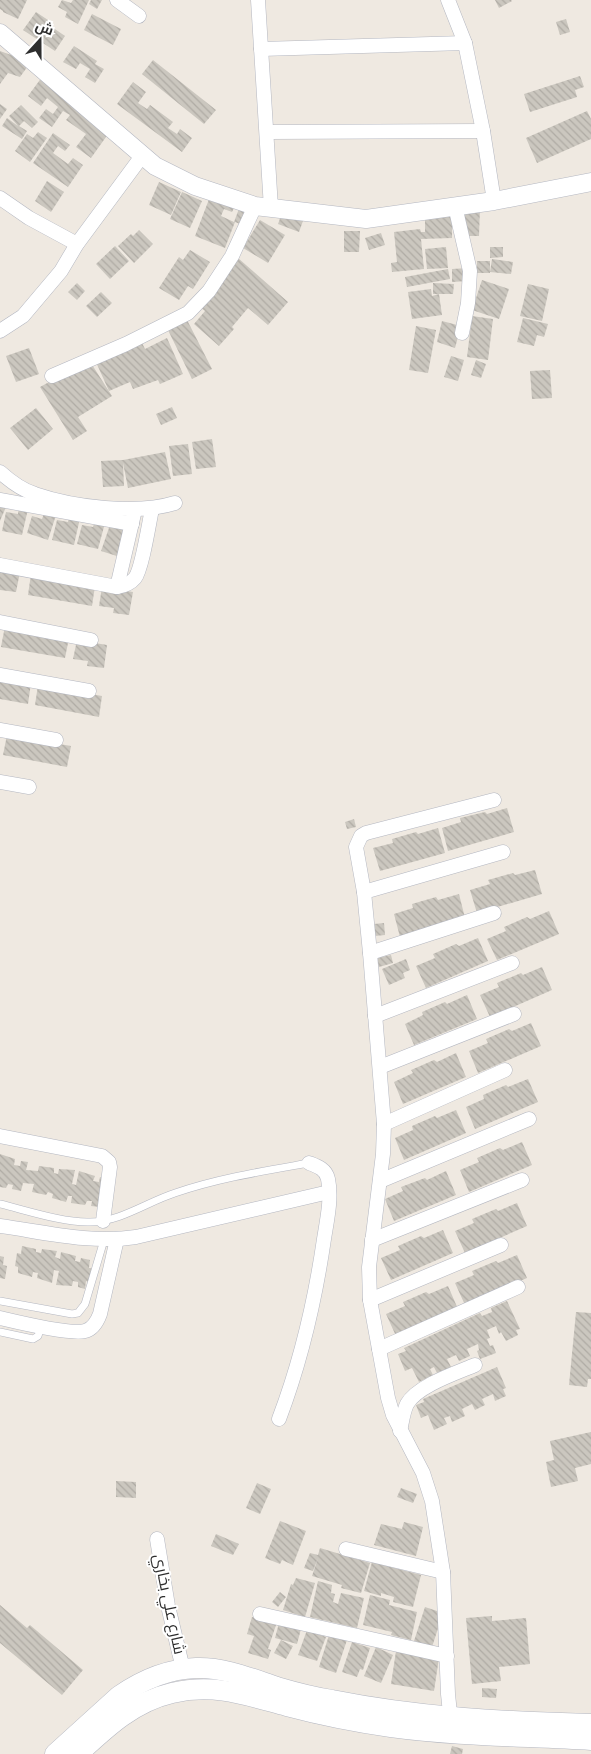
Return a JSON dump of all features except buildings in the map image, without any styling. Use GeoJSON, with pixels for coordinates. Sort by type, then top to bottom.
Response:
{"type":"FeatureCollection","features":[{"type":"Feature","properties":{"kind":"main road"},"geometry":{"type":"LineString","coordinates":[[55,1754],[119,1696],[131,1688],[156,1676],[184,1669],[212,1668],[332,1700],[451,1724],[591,1740]]}},
{"type":"Feature","properties":{"kind":"main road"},"geometry":{"type":"LineString","coordinates":[[78,1754],[113,1722],[140,1704],[171,1693],[204,1689],[237,1692],[286,1706],[353,1721],[392,1727],[498,1720],[591,1724]]}},
{"type":"Feature","properties":{"kind":"street"},"geometry":{"type":"LineString","coordinates":[[117,0],[139,16]]}},
{"type":"Feature","properties":{"kind":"street"},"geometry":{"type":"LineString","coordinates":[[52,376],[126,344],[188,313],[209,291],[263,207],[267,132],[258,0]]}},
{"type":"Feature","properties":{"kind":"street"},"geometry":{"type":"LineString","coordinates":[[448,0],[465,44],[494,201]]}},
{"type":"Feature","properties":{"kind":"street"},"geometry":{"type":"LineString","coordinates":[[0,33],[155,166],[195,186],[263,207],[366,219],[494,201],[591,182]]}},
{"type":"Feature","properties":{"kind":"street"},"geometry":{"type":"LineString","coordinates":[[261,49],[465,44]]}},
{"type":"Feature","properties":{"kind":"street"},"geometry":{"type":"LineString","coordinates":[[267,132],[482,131]]}},
{"type":"Feature","properties":{"kind":"street"},"geometry":{"type":"LineString","coordinates":[[0,331],[23,316],[61,271],[77,244],[142,156]]}},
{"type":"Feature","properties":{"kind":"street"},"geometry":{"type":"LineString","coordinates":[[0,198],[29,218],[77,244]]}},
{"type":"Feature","properties":{"kind":"street"},"geometry":{"type":"LineString","coordinates":[[455,206],[470,270],[468,303],[462,333]]}},
{"type":"Feature","properties":{"kind":"street"},"geometry":{"type":"LineString","coordinates":[[0,472],[12,482],[34,494],[134,517]]}},
{"type":"Feature","properties":{"kind":"street"},"geometry":{"type":"LineString","coordinates":[[0,500],[134,517],[152,508],[175,503]]}},
{"type":"Feature","properties":{"kind":"street"},"geometry":{"type":"LineString","coordinates":[[0,565],[118,587],[128,584],[136,576],[152,508]]}},
{"type":"Feature","properties":{"kind":"street"},"geometry":{"type":"LineString","coordinates":[[118,587],[134,517]]}},
{"type":"Feature","properties":{"kind":"street"},"geometry":{"type":"LineString","coordinates":[[0,622],[91,640]]}},
{"type":"Feature","properties":{"kind":"street"},"geometry":{"type":"LineString","coordinates":[[0,675],[89,691]]}},
{"type":"Feature","properties":{"kind":"street"},"geometry":{"type":"LineString","coordinates":[[0,730],[56,740]]}},
{"type":"Feature","properties":{"kind":"street"},"geometry":{"type":"LineString","coordinates":[[0,782],[29,787]]}},
{"type":"Feature","properties":{"kind":"street"},"geometry":{"type":"LineString","coordinates":[[451,1724],[443,1572],[429,1488],[393,1415],[388,1398],[370,1300],[369,1267],[380,1181],[384,1124],[364,892],[356,847],[361,836],[366,832],[494,800]]}},
{"type":"Feature","properties":{"kind":"street"},"geometry":{"type":"LineString","coordinates":[[364,892],[503,852]]}},
{"type":"Feature","properties":{"kind":"street"},"geometry":{"type":"LineString","coordinates":[[370,953],[494,914]]}},
{"type":"Feature","properties":{"kind":"street"},"geometry":{"type":"LineString","coordinates":[[375,1016],[512,962]]}},
{"type":"Feature","properties":{"kind":"street"},"geometry":{"type":"LineString","coordinates":[[380,1067],[514,1014]]}},
{"type":"Feature","properties":{"kind":"street"},"geometry":{"type":"LineString","coordinates":[[384,1124],[505,1070]]}},
{"type":"Feature","properties":{"kind":"street"},"geometry":{"type":"LineString","coordinates":[[380,1181],[529,1119]]}},
{"type":"Feature","properties":{"kind":"street"},"geometry":{"type":"LineString","coordinates":[[0,1136],[102,1156],[106,1159],[110,1167],[103,1221]]}},
{"type":"Feature","properties":{"kind":"street"},"geometry":{"type":"LineString","coordinates":[[279,1420],[313,1308],[328,1212],[328,1177],[321,1167],[309,1163]]}},
{"type":"Feature","properties":{"kind":"street"},"geometry":{"type":"LineString","coordinates":[[372,1240],[522,1180]]}},
{"type":"Feature","properties":{"kind":"street"},"geometry":{"type":"LineString","coordinates":[[0,1226],[111,1239],[136,1237],[329,1192]]}},
{"type":"Feature","properties":{"kind":"street"},"geometry":{"type":"LineString","coordinates":[[0,1318],[83,1332],[91,1328],[97,1322],[111,1239]]}},
{"type":"Feature","properties":{"kind":"street"},"geometry":{"type":"LineString","coordinates":[[370,1300],[501,1245]]}},
{"type":"Feature","properties":{"kind":"street"},"geometry":{"type":"LineString","coordinates":[[379,1349],[518,1287]]}},
{"type":"Feature","properties":{"kind":"street"},"geometry":{"type":"LineString","coordinates":[[400,1431],[406,1406],[412,1397],[422,1390],[475,1365]]}},
{"type":"Feature","properties":{"kind":"street","name":"شارع علي بخاري"},"geometry":{"type":"LineString","coordinates":[[157,1539],[168,1606],[184,1669]]}},
{"type":"Feature","properties":{"kind":"street"},"geometry":{"type":"LineString","coordinates":[[346,1549],[443,1572]]}},
{"type":"Feature","properties":{"kind":"street"},"geometry":{"type":"LineString","coordinates":[[260,1614],[447,1656]]}},
{"type":"Feature","properties":{"kind":"lane"},"geometry":{"type":"LineString","coordinates":[[0,1204],[79,1222],[103,1221],[198,1186],[234,1177],[309,1163]]}},
{"type":"Feature","properties":{"kind":"lane"},"geometry":{"type":"LineString","coordinates":[[0,1301],[72,1314],[78,1313],[85,1304],[111,1239]]}},
{"type":"Feature","properties":{"kind":"lane"},"geometry":{"type":"LineString","coordinates":[[0,1332],[33,1338],[38,1336],[40,1326]]}}]}
